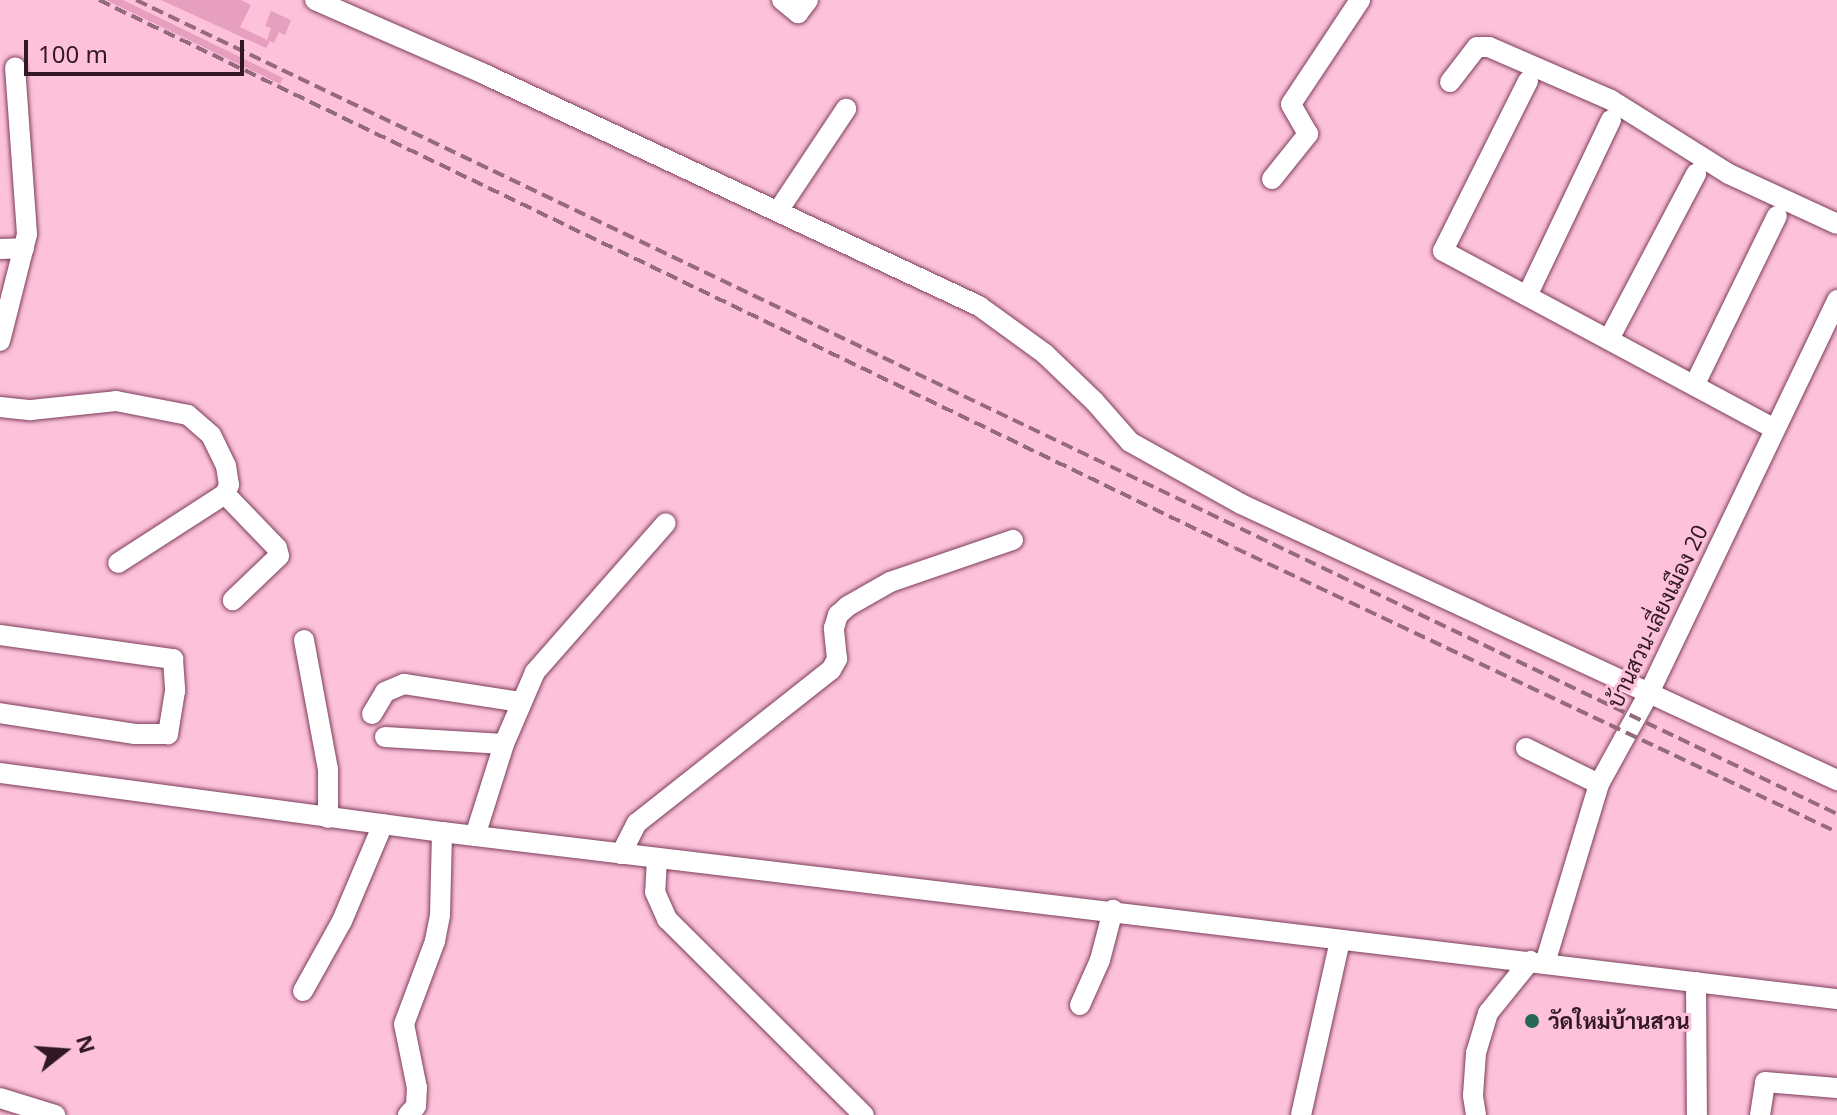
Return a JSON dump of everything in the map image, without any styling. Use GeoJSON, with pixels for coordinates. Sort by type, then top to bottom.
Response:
{"type":"FeatureCollection","features":[{"type":"Feature","properties":{"kind":"street"},"geometry":{"type":"LineString","coordinates":[[315,0],[979,306],[1045,354],[1095,402],[1130,442],[1227,497],[1837,780]]}},
{"type":"Feature","properties":{"kind":"street"},"geometry":{"type":"LineString","coordinates":[[782,0],[798,13],[808,0]]}},
{"type":"Feature","properties":{"kind":"street"},"geometry":{"type":"LineString","coordinates":[[1272,179],[1308,134],[1291,104],[1360,0]]}},
{"type":"Feature","properties":{"kind":"street"},"geometry":{"type":"LineString","coordinates":[[1450,82],[1477,47],[1489,47],[1603,97],[1729,174],[1837,224]]}},
{"type":"Feature","properties":{"kind":"street"},"geometry":{"type":"LineString","coordinates":[[0,341],[27,234],[15,67]]}},
{"type":"Feature","properties":{"kind":"street"},"geometry":{"type":"LineString","coordinates":[[1528,81],[1443,251],[1773,428]]}},
{"type":"Feature","properties":{"kind":"street"},"geometry":{"type":"LineString","coordinates":[[778,211],[846,109]]}},
{"type":"Feature","properties":{"kind":"street"},"geometry":{"type":"LineString","coordinates":[[1527,296],[1611,120]]}},
{"type":"Feature","properties":{"kind":"street"},"geometry":{"type":"LineString","coordinates":[[1609,339],[1696,174]]}},
{"type":"Feature","properties":{"kind":"street"},"geometry":{"type":"LineString","coordinates":[[1695,384],[1777,216]]}},
{"type":"Feature","properties":{"kind":"street"},"geometry":{"type":"LineString","coordinates":[[0,249],[24,248]]}},
{"type":"Feature","properties":{"kind":"street","name":"บ้านสวน-เลี่ยงเมือง 20"},"geometry":{"type":"LineString","coordinates":[[1538,962],[1599,784],[1649,693],[1773,428],[1835,311]]}},
{"type":"Feature","properties":{"kind":"street"},"geometry":{"type":"LineString","coordinates":[[0,407],[31,410],[116,401],[188,415],[211,435],[226,466],[229,485],[225,494],[118,563]]}},
{"type":"Feature","properties":{"kind":"street"},"geometry":{"type":"LineString","coordinates":[[225,494],[277,548],[279,556],[233,600]]}},
{"type":"Feature","properties":{"kind":"street"},"geometry":{"type":"LineString","coordinates":[[475,836],[520,702],[546,657],[666,523]]}},
{"type":"Feature","properties":{"kind":"street"},"geometry":{"type":"LineString","coordinates":[[621,854],[637,823],[831,670],[837,659],[834,628],[838,615],[848,606],[890,582],[1013,540]]}},
{"type":"Feature","properties":{"kind":"street"},"geometry":{"type":"LineString","coordinates":[[0,635],[173,659],[175,691],[168,734],[135,734],[0,713]]}},
{"type":"Feature","properties":{"kind":"street"},"geometry":{"type":"LineString","coordinates":[[304,640],[328,769],[328,818]]}},
{"type":"Feature","properties":{"kind":"street"},"geometry":{"type":"LineString","coordinates":[[372,714],[385,692],[404,684],[520,702]]}},
{"type":"Feature","properties":{"kind":"street"},"geometry":{"type":"LineString","coordinates":[[385,737],[504,744]]}},
{"type":"Feature","properties":{"kind":"street"},"geometry":{"type":"LineString","coordinates":[[1526,748],[1599,784]]}},
{"type":"Feature","properties":{"kind":"street"},"geometry":{"type":"LineString","coordinates":[[0,773],[328,818],[1837,999]]}},
{"type":"Feature","properties":{"kind":"street"},"geometry":{"type":"LineString","coordinates":[[303,991],[342,921],[383,824]]}},
{"type":"Feature","properties":{"kind":"street"},"geometry":{"type":"LineString","coordinates":[[408,1115],[416,1106],[417,1088],[404,1024],[440,915],[442,832]]}},
{"type":"Feature","properties":{"kind":"street"},"geometry":{"type":"LineString","coordinates":[[657,858],[655,892],[667,919],[864,1115]]}},
{"type":"Feature","properties":{"kind":"street"},"geometry":{"type":"LineString","coordinates":[[1080,1005],[1100,960],[1113,910]]}},
{"type":"Feature","properties":{"kind":"street"},"geometry":{"type":"LineString","coordinates":[[1301,1115],[1304,1089],[1340,941]]}},
{"type":"Feature","properties":{"kind":"street"},"geometry":{"type":"LineString","coordinates":[[1476,1115],[1473,1095],[1476,1053],[1488,1013],[1538,962]]}},
{"type":"Feature","properties":{"kind":"street"},"geometry":{"type":"LineString","coordinates":[[1696,982],[1697,1115]]}},
{"type":"Feature","properties":{"kind":"street"},"geometry":{"type":"LineString","coordinates":[[1760,1115],[1765,1082],[1837,1088]]}},
{"type":"Feature","properties":{"kind":"street"},"geometry":{"type":"LineString","coordinates":[[0,1098],[55,1115]]}},
{"type":"Feature","properties":{"kind":"building"},"geometry":{"type":"Polygon","coordinates":[[[106,0],[123,0],[283,78],[280,84],[106,0]]]}},
{"type":"Feature","properties":{"kind":"building"},"geometry":{"type":"Polygon","coordinates":[[[161,0],[241,0],[251,5],[240,27],[267,40],[271,28],[265,26],[271,11],[291,20],[285,35],[279,32],[274,43],[270,41],[266,48],[161,0]]]}},
{"type":"Feature","properties":{"kind":"railway"},"geometry":{"type":"LineString","coordinates":[[99,0],[1235,548],[1837,832]]}},
{"type":"Feature","properties":{"kind":"railway"},"geometry":{"type":"LineString","coordinates":[[136,0],[1837,814]]}},
{"type":"Feature","properties":{"kind":"place","name":"วัดใหม่บ้านสวน"},"geometry":{"type":"Point","coordinates":[1532,1021]}}]}
